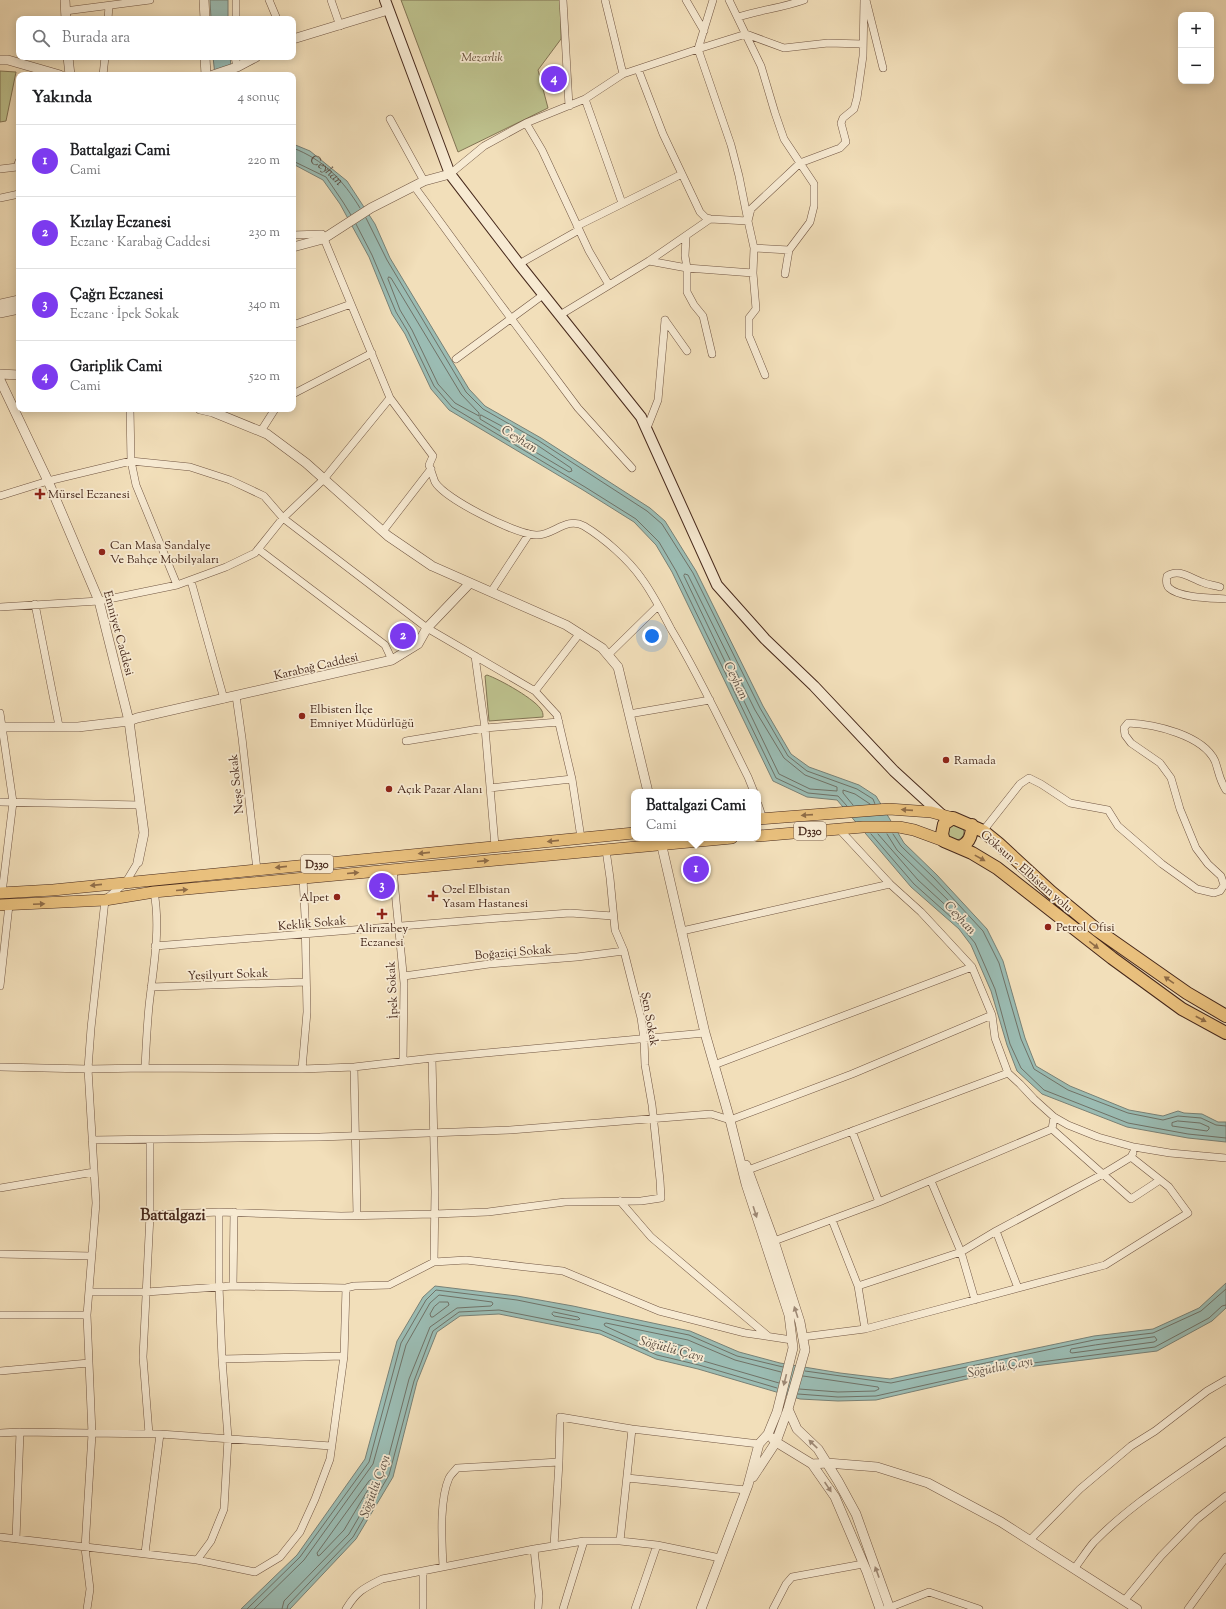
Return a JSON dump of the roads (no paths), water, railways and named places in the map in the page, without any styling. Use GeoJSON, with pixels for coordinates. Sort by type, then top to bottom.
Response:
{"type":"FeatureCollection","features":[{"type":"Feature","properties":{"kind":"highway","name":"Göksun - Elbistan yolu"},"geometry":{"type":"LineString","coordinates":[[947,816],[972,825],[983,831],[1096,930],[1187,993],[1226,1016]]}},
{"type":"Feature","properties":{"kind":"highway"},"geometry":{"type":"LineString","coordinates":[[944,841],[942,834],[947,816]]}},
{"type":"Feature","properties":{"kind":"highway"},"geometry":{"type":"LineString","coordinates":[[958,847],[967,842],[970,837],[972,825]]}},
{"type":"Feature","properties":{"kind":"highway","name":"Göksun - Elbistan yolu"},"geometry":{"type":"LineString","coordinates":[[944,841],[997,868],[1112,958],[1182,1009],[1226,1033]]}},
{"type":"Feature","properties":{"kind":"main road"},"geometry":{"type":"LineString","coordinates":[[386,5],[450,174],[543,295],[641,417],[717,585],[765,639],[814,686],[894,771],[947,816]]}},
{"type":"Feature","properties":{"kind":"main road","name":"Göksun - Elbistan yolu"},"geometry":{"type":"LineString","coordinates":[[761,819],[889,810],[931,812],[947,816]]}},
{"type":"Feature","properties":{"kind":"main road","name":"Göksun - Elbistan yolu"},"geometry":{"type":"LineString","coordinates":[[839,829],[862,826],[899,827],[914,830],[944,841]]}},
{"type":"Feature","properties":{"kind":"main road","name":"D330"},"geometry":{"type":"LineString","coordinates":[[761,836],[839,829]]}},
{"type":"Feature","properties":{"kind":"main road","name":"D330"},"geometry":{"type":"LineString","coordinates":[[1,893],[53,890],[631,833]]}},
{"type":"Feature","properties":{"kind":"main road","name":"D330"},"geometry":{"type":"LineString","coordinates":[[4,905],[105,900],[154,892],[606,850],[661,841]]}},
{"type":"Feature","properties":{"kind":"street"},"geometry":{"type":"LineString","coordinates":[[65,0],[65,15],[133,1],[150,0]]}},
{"type":"Feature","properties":{"kind":"street"},"geometry":{"type":"LineString","coordinates":[[204,0],[205,16]]}},
{"type":"Feature","properties":{"kind":"street"},"geometry":{"type":"LineString","coordinates":[[236,0],[236,16]]}},
{"type":"Feature","properties":{"kind":"street"},"geometry":{"type":"LineString","coordinates":[[269,0],[276,16]]}},
{"type":"Feature","properties":{"kind":"street"},"geometry":{"type":"LineString","coordinates":[[331,0],[340,26]]}},
{"type":"Feature","properties":{"kind":"street"},"geometry":{"type":"LineString","coordinates":[[563,0],[569,106]]}},
{"type":"Feature","properties":{"kind":"street"},"geometry":{"type":"LineString","coordinates":[[605,0],[623,74]]}},
{"type":"Feature","properties":{"kind":"street"},"geometry":{"type":"LineString","coordinates":[[686,0],[704,31]]}},
{"type":"Feature","properties":{"kind":"street"},"geometry":{"type":"LineString","coordinates":[[713,0],[698,49],[731,145],[754,248],[753,273],[756,309],[749,318],[749,336],[765,375]]}},
{"type":"Feature","properties":{"kind":"street"},"geometry":{"type":"LineString","coordinates":[[729,0],[761,66],[784,139],[814,184],[814,206],[810,222],[789,250],[785,274]]}},
{"type":"Feature","properties":{"kind":"street"},"geometry":{"type":"LineString","coordinates":[[738,17],[755,12],[772,10],[804,0]]}},
{"type":"Feature","properties":{"kind":"street"},"geometry":{"type":"LineString","coordinates":[[748,221],[751,209],[800,163],[840,148],[846,142],[840,123],[843,118],[854,109],[863,44],[865,0]]}},
{"type":"Feature","properties":{"kind":"street"},"geometry":{"type":"LineString","coordinates":[[865,0],[883,68]]}},
{"type":"Feature","properties":{"kind":"street"},"geometry":{"type":"LineString","coordinates":[[296,39],[340,26],[386,5]]}},
{"type":"Feature","properties":{"kind":"street"},"geometry":{"type":"LineString","coordinates":[[108,16],[109,6]]}},
{"type":"Feature","properties":{"kind":"street"},"geometry":{"type":"LineString","coordinates":[[296,246],[322,237],[344,227],[371,208],[424,181],[450,174],[484,146],[526,123],[585,99],[623,74],[746,34],[784,48],[828,43],[863,44]]}},
{"type":"Feature","properties":{"kind":"street"},"geometry":{"type":"LineString","coordinates":[[0,60],[8,60],[50,72]]}},
{"type":"Feature","properties":{"kind":"street"},"geometry":{"type":"LineString","coordinates":[[68,60],[70,72]]}},
{"type":"Feature","properties":{"kind":"street"},"geometry":{"type":"LineString","coordinates":[[103,72],[105,60]]}},
{"type":"Feature","properties":{"kind":"street"},"geometry":{"type":"LineString","coordinates":[[206,60],[206,72]]}},
{"type":"Feature","properties":{"kind":"street"},"geometry":{"type":"LineString","coordinates":[[236,60],[237,67]]}},
{"type":"Feature","properties":{"kind":"street"},"geometry":{"type":"LineString","coordinates":[[222,72],[237,67],[250,60]]}},
{"type":"Feature","properties":{"kind":"street"},"geometry":{"type":"LineString","coordinates":[[638,69],[663,134],[700,212],[706,218],[710,219],[748,221]]}},
{"type":"Feature","properties":{"kind":"street"},"geometry":{"type":"LineString","coordinates":[[585,99],[622,203]]}},
{"type":"Feature","properties":{"kind":"street"},"geometry":{"type":"LineString","coordinates":[[390,119],[424,181]]}},
{"type":"Feature","properties":{"kind":"street"},"geometry":{"type":"LineString","coordinates":[[526,123],[542,150],[589,251],[609,285]]}},
{"type":"Feature","properties":{"kind":"street"},"geometry":{"type":"LineString","coordinates":[[0,169],[16,167]]}},
{"type":"Feature","properties":{"kind":"street"},"geometry":{"type":"LineString","coordinates":[[519,264],[622,203],[682,174]]}},
{"type":"Feature","properties":{"kind":"street"},"geometry":{"type":"LineString","coordinates":[[414,186],[578,408],[632,468]]}},
{"type":"Feature","properties":{"kind":"street"},"geometry":{"type":"LineString","coordinates":[[0,198],[16,195]]}},
{"type":"Feature","properties":{"kind":"street"},"geometry":{"type":"LineString","coordinates":[[560,315],[649,261],[686,237],[710,219]]}},
{"type":"Feature","properties":{"kind":"street"},"geometry":{"type":"LineString","coordinates":[[296,235],[322,237]]}},
{"type":"Feature","properties":{"kind":"street"},"geometry":{"type":"LineString","coordinates":[[296,241],[322,237]]}},
{"type":"Feature","properties":{"kind":"street"},"geometry":{"type":"LineString","coordinates":[[322,237],[390,398],[433,456],[430,465],[436,482],[448,495],[474,511],[522,533],[536,536],[548,534],[568,523],[583,525],[628,562],[642,579],[694,668],[753,789]]}},
{"type":"Feature","properties":{"kind":"street"},"geometry":{"type":"LineString","coordinates":[[686,237],[685,256],[687,268],[687,292],[694,305],[703,316],[712,354]]}},
{"type":"Feature","properties":{"kind":"street"},"geometry":{"type":"LineString","coordinates":[[754,248],[789,250]]}},
{"type":"Feature","properties":{"kind":"street"},"geometry":{"type":"LineString","coordinates":[[649,261],[687,268],[753,273]]}},
{"type":"Feature","properties":{"kind":"street"},"geometry":{"type":"LineString","coordinates":[[456,359],[543,295]]}},
{"type":"Feature","properties":{"kind":"street"},"geometry":{"type":"LineString","coordinates":[[0,304],[16,301]]}},
{"type":"Feature","properties":{"kind":"street"},"geometry":{"type":"LineString","coordinates":[[296,324],[351,304]]}},
{"type":"Feature","properties":{"kind":"street"},"geometry":{"type":"LineString","coordinates":[[0,313],[16,310]]}},
{"type":"Feature","properties":{"kind":"street"},"geometry":{"type":"LineString","coordinates":[[647,428],[658,400],[665,320],[687,351]]}},
{"type":"Feature","properties":{"kind":"street"},"geometry":{"type":"LineString","coordinates":[[296,392],[372,353]]}},
{"type":"Feature","properties":{"kind":"street"},"geometry":{"type":"LineString","coordinates":[[0,374],[16,375]]}},
{"type":"Feature","properties":{"kind":"street","name":"Emniyet Caddesi"},"geometry":{"type":"LineString","coordinates":[[0,380],[48,481],[99,601],[133,719],[140,805],[144,833],[138,862]]}},
{"type":"Feature","properties":{"kind":"street"},"geometry":{"type":"LineString","coordinates":[[0,607],[99,601],[177,585],[226,567],[254,552],[283,518],[324,479],[390,398]]}},
{"type":"Feature","properties":{"kind":"street"},"geometry":{"type":"LineString","coordinates":[[130,412],[131,461],[136,485],[177,585]]}},
{"type":"Feature","properties":{"kind":"street"},"geometry":{"type":"LineString","coordinates":[[218,412],[268,434],[324,479],[383,531],[432,566],[566,625],[602,648],[618,668],[647,789]]}},
{"type":"Feature","properties":{"kind":"street"},"geometry":{"type":"LineString","coordinates":[[261,431],[273,412]]}},
{"type":"Feature","properties":{"kind":"street"},"geometry":{"type":"LineString","coordinates":[[0,496],[48,481],[131,461],[190,466],[230,480],[264,496],[283,518],[427,628],[535,690],[557,715],[572,779],[581,838]]}},
{"type":"Feature","properties":{"kind":"street"},"geometry":{"type":"LineString","coordinates":[[383,531],[431,468]]}},
{"type":"Feature","properties":{"kind":"street"},"geometry":{"type":"LineString","coordinates":[[491,592],[529,534]]}},
{"type":"Feature","properties":{"kind":"street"},"geometry":{"type":"LineString","coordinates":[[258,549],[385,646],[392,660]]}},
{"type":"Feature","properties":{"kind":"street"},"geometry":{"type":"LineString","coordinates":[[1220,587],[1204,583],[1181,573],[1167,576],[1167,586],[1170,590],[1180,593],[1226,599]]}},
{"type":"Feature","properties":{"kind":"street"},"geometry":{"type":"LineString","coordinates":[[191,581],[224,699]]}},
{"type":"Feature","properties":{"kind":"street","name":"Karabağ Caddesi"},"geometry":{"type":"LineString","coordinates":[[1,727],[78,727],[133,719],[392,660],[418,644],[427,628],[470,583]]}},
{"type":"Feature","properties":{"kind":"street"},"geometry":{"type":"LineString","coordinates":[[35,604],[59,726]]}},
{"type":"Feature","properties":{"kind":"street"},"geometry":{"type":"LineString","coordinates":[[608,655],[658,606]]}},
{"type":"Feature","properties":{"kind":"street"},"geometry":{"type":"LineString","coordinates":[[535,690],[580,634]]}},
{"type":"Feature","properties":{"kind":"street"},"geometry":{"type":"LineString","coordinates":[[475,656],[485,728],[495,846]]}},
{"type":"Feature","properties":{"kind":"street","name":"Neşe Sokak"},"geometry":{"type":"LineString","coordinates":[[236,696],[257,870]]}},
{"type":"Feature","properties":{"kind":"street"},"geometry":{"type":"LineString","coordinates":[[629,714],[710,700]]}},
{"type":"Feature","properties":{"kind":"street"},"geometry":{"type":"LineString","coordinates":[[0,713],[13,802],[1,893]]}},
{"type":"Feature","properties":{"kind":"street"},"geometry":{"type":"LineString","coordinates":[[406,741],[485,728],[558,722]]}},
{"type":"Feature","properties":{"kind":"street"},"geometry":{"type":"LineString","coordinates":[[983,831],[1020,784],[1029,778],[1070,803],[1108,810],[1118,826],[1162,864],[1197,889],[1214,893],[1220,892],[1224,884],[1221,876],[1208,864],[1196,848],[1180,809],[1171,778],[1160,762],[1131,743],[1125,735],[1124,728],[1128,723],[1144,724],[1172,731],[1202,745],[1215,761],[1218,776],[1226,790]]}},
{"type":"Feature","properties":{"kind":"street"},"geometry":{"type":"LineString","coordinates":[[490,788],[572,779]]}},
{"type":"Feature","properties":{"kind":"street"},"geometry":{"type":"LineString","coordinates":[[0,802],[140,805]]}},
{"type":"Feature","properties":{"kind":"street"},"geometry":{"type":"LineString","coordinates":[[839,829],[890,884],[921,912],[972,967],[992,1015],[995,1038],[1008,1073],[1054,1117],[1098,1137],[1134,1147],[1170,1153],[1226,1158]]}},
{"type":"Feature","properties":{"kind":"street"},"geometry":{"type":"LineString","coordinates":[[661,841],[705,1033],[730,1120],[746,1184],[789,1315],[792,1344],[777,1412],[768,1434],[759,1444],[747,1487],[701,1609]]}},
{"type":"Feature","properties":{"kind":"street","name":"Şen Sokak"},"geometry":{"type":"LineString","coordinates":[[606,850],[615,930],[624,951],[644,1039],[645,1065],[653,1119],[661,1194],[661,1198],[641,1201],[620,1201]]}},
{"type":"Feature","properties":{"kind":"street"},"geometry":{"type":"LineString","coordinates":[[87,1609],[90,1589],[85,1548],[92,1434],[87,1315],[96,1203],[88,1069],[105,900],[126,882],[138,862]]}},
{"type":"Feature","properties":{"kind":"street","name":"İpek Sokak"},"geometry":{"type":"LineString","coordinates":[[393,870],[404,976],[405,1032],[403,1061]]}},
{"type":"Feature","properties":{"kind":"street"},"geometry":{"type":"LineString","coordinates":[[302,1069],[307,1012],[303,878]]}},
{"type":"Feature","properties":{"kind":"street"},"geometry":{"type":"LineString","coordinates":[[682,931],[890,884]]}},
{"type":"Feature","properties":{"kind":"street"},"geometry":{"type":"LineString","coordinates":[[145,1068],[155,946],[156,902],[154,892]]}},
{"type":"Feature","properties":{"kind":"street"},"geometry":{"type":"LineString","coordinates":[[0,986],[4,905]]}},
{"type":"Feature","properties":{"kind":"street","name":"Keklik Sokak"},"geometry":{"type":"LineString","coordinates":[[155,946],[570,913],[614,916]]}},
{"type":"Feature","properties":{"kind":"street","name":"Boğaziçi Sokak"},"geometry":{"type":"LineString","coordinates":[[404,976],[489,964],[577,957],[624,951]]}},
{"type":"Feature","properties":{"kind":"street"},"geometry":{"type":"LineString","coordinates":[[714,1065],[972,967]]}},
{"type":"Feature","properties":{"kind":"street","name":"Yeşilyurt Sokak"},"geometry":{"type":"LineString","coordinates":[[151,987],[306,982]]}},
{"type":"Feature","properties":{"kind":"street"},"geometry":{"type":"LineString","coordinates":[[92,1140],[356,1136],[510,1130],[711,1114],[730,1120],[852,1074],[992,1015]]}},
{"type":"Feature","properties":{"kind":"street"},"geometry":{"type":"LineString","coordinates":[[0,1067],[88,1069],[302,1069],[354,1067],[432,1058],[705,1033]]}},
{"type":"Feature","properties":{"kind":"street"},"geometry":{"type":"LineString","coordinates":[[432,1058],[434,1133],[434,1262]]}},
{"type":"Feature","properties":{"kind":"street"},"geometry":{"type":"LineString","coordinates":[[354,1067],[357,1216]]}},
{"type":"Feature","properties":{"kind":"street"},"geometry":{"type":"LineString","coordinates":[[748,1170],[1008,1073]]}},
{"type":"Feature","properties":{"kind":"street"},"geometry":{"type":"LineString","coordinates":[[1052,1129],[1054,1117]]}},
{"type":"Feature","properties":{"kind":"street"},"geometry":{"type":"LineString","coordinates":[[730,1120],[774,1241],[800,1322],[805,1350],[788,1409],[776,1442],[747,1487]]}},
{"type":"Feature","properties":{"kind":"street"},"geometry":{"type":"LineString","coordinates":[[1052,1129],[1131,1199],[1160,1180]]}},
{"type":"Feature","properties":{"kind":"street"},"geometry":{"type":"LineString","coordinates":[[774,1241],[879,1202],[1052,1129]]}},
{"type":"Feature","properties":{"kind":"street"},"geometry":{"type":"LineString","coordinates":[[852,1132],[879,1202]]}},
{"type":"Feature","properties":{"kind":"street"},"geometry":{"type":"LineString","coordinates":[[149,1434],[143,1357],[150,1215],[150,1140]]}},
{"type":"Feature","properties":{"kind":"street"},"geometry":{"type":"LineString","coordinates":[[858,1286],[961,1252],[996,1231],[1132,1157],[1134,1147]]}},
{"type":"Feature","properties":{"kind":"street"},"geometry":{"type":"LineString","coordinates":[[802,1337],[866,1329],[1105,1265],[1188,1213],[1169,1187],[1132,1157]]}},
{"type":"Feature","properties":{"kind":"street"},"geometry":{"type":"LineString","coordinates":[[0,1188],[94,1172]]}},
{"type":"Feature","properties":{"kind":"street"},"geometry":{"type":"LineString","coordinates":[[931,1181],[961,1252],[975,1300]]}},
{"type":"Feature","properties":{"kind":"street"},"geometry":{"type":"LineString","coordinates":[[150,1215],[219,1212],[357,1216],[434,1214],[488,1212],[565,1202],[620,1201],[651,1237],[768,1336]]}},
{"type":"Feature","properties":{"kind":"street"},"geometry":{"type":"LineString","coordinates":[[196,1560],[211,1541],[224,1509],[228,1438],[222,1359],[219,1286],[219,1212]]}},
{"type":"Feature","properties":{"kind":"street"},"geometry":{"type":"LineString","coordinates":[[233,1286],[234,1212]]}},
{"type":"Feature","properties":{"kind":"street"},"geometry":{"type":"LineString","coordinates":[[832,1220],[858,1286],[866,1329]]}},
{"type":"Feature","properties":{"kind":"street"},"geometry":{"type":"LineString","coordinates":[[996,1231],[1018,1288]]}},
{"type":"Feature","properties":{"kind":"street"},"geometry":{"type":"LineString","coordinates":[[0,1254],[92,1256]]}},
{"type":"Feature","properties":{"kind":"street"},"geometry":{"type":"LineString","coordinates":[[89,1292],[146,1292],[219,1286],[346,1288],[354,1286],[389,1285],[434,1262],[466,1260],[563,1271],[659,1311],[745,1333],[768,1336],[792,1344]]}},
{"type":"Feature","properties":{"kind":"street"},"geometry":{"type":"LineString","coordinates":[[0,1537],[196,1560],[255,1572],[280,1556],[300,1532],[315,1499],[330,1459],[344,1356],[346,1288]]}},
{"type":"Feature","properties":{"kind":"street"},"geometry":{"type":"LineString","coordinates":[[0,1315],[87,1315]]}},
{"type":"Feature","properties":{"kind":"street"},"geometry":{"type":"LineString","coordinates":[[222,1359],[344,1356]]}},
{"type":"Feature","properties":{"kind":"street"},"geometry":{"type":"LineString","coordinates":[[0,1371],[89,1363]]}},
{"type":"Feature","properties":{"kind":"street"},"geometry":{"type":"LineString","coordinates":[[1030,1540],[1080,1489],[1131,1446],[1155,1431],[1207,1391],[1226,1380]]}},
{"type":"Feature","properties":{"kind":"street"},"geometry":{"type":"LineString","coordinates":[[788,1409],[797,1429],[818,1449],[856,1514],[886,1609]]}},
{"type":"Feature","properties":{"kind":"street"},"geometry":{"type":"LineString","coordinates":[[554,1546],[560,1417],[632,1428],[759,1444]]}},
{"type":"Feature","properties":{"kind":"street"},"geometry":{"type":"LineString","coordinates":[[620,1541],[632,1428]]}},
{"type":"Feature","properties":{"kind":"street"},"geometry":{"type":"LineString","coordinates":[[0,1434],[20,1432],[160,1434],[331,1446]]}},
{"type":"Feature","properties":{"kind":"street"},"geometry":{"type":"LineString","coordinates":[[16,1539],[20,1432]]}},
{"type":"Feature","properties":{"kind":"street"},"geometry":{"type":"LineString","coordinates":[[145,1553],[160,1434]]}},
{"type":"Feature","properties":{"kind":"street"},"geometry":{"type":"LineString","coordinates":[[768,1434],[776,1442],[812,1464],[835,1497],[863,1564],[886,1609]]}},
{"type":"Feature","properties":{"kind":"street"},"geometry":{"type":"LineString","coordinates":[[1074,1569],[1094,1542],[1121,1518],[1152,1494],[1226,1442]]}},
{"type":"Feature","properties":{"kind":"street"},"geometry":{"type":"LineString","coordinates":[[443,1567],[442,1531],[444,1497],[450,1477],[457,1468],[559,1462]]}},
{"type":"Feature","properties":{"kind":"street"},"geometry":{"type":"LineString","coordinates":[[812,1464],[827,1463],[876,1468],[928,1483],[1001,1522],[1137,1609]]}},
{"type":"Feature","properties":{"kind":"street"},"geometry":{"type":"LineString","coordinates":[[627,1478],[747,1487]]}},
{"type":"Feature","properties":{"kind":"street"},"geometry":{"type":"LineString","coordinates":[[1124,1601],[1161,1556],[1197,1519],[1226,1496]]}},
{"type":"Feature","properties":{"kind":"street"},"geometry":{"type":"LineString","coordinates":[[346,1609],[351,1600],[362,1589],[382,1579],[534,1549],[584,1541],[620,1541],[657,1545],[720,1558]]}},
{"type":"Feature","properties":{"kind":"street"},"geometry":{"type":"LineString","coordinates":[[563,1609],[584,1541]]}},
{"type":"Feature","properties":{"kind":"street"},"geometry":{"type":"LineString","coordinates":[[635,1609],[657,1545]]}},
{"type":"Feature","properties":{"kind":"street"},"geometry":{"type":"LineString","coordinates":[[534,1549],[539,1596],[538,1609]]}},
{"type":"Feature","properties":{"kind":"street"},"geometry":{"type":"LineString","coordinates":[[1188,1609],[1226,1557]]}},
{"type":"Feature","properties":{"kind":"street"},"geometry":{"type":"LineString","coordinates":[[773,1609],[786,1584],[792,1577],[863,1564]]}},
{"type":"Feature","properties":{"kind":"street"},"geometry":{"type":"LineString","coordinates":[[423,1571],[423,1609]]}},
{"type":"Feature","properties":{"kind":"street"},"geometry":{"type":"LineString","coordinates":[[886,1609],[929,1592],[979,1609]]}},
{"type":"Feature","properties":{"kind":"water"},"geometry":{"type":"Polygon","coordinates":[[[210,0],[228,0],[228,16],[211,16],[210,0]]]}},
{"type":"Feature","properties":{"kind":"water"},"geometry":{"type":"Polygon","coordinates":[[[213,60],[230,60],[232,72],[215,72],[213,60]]]}},
{"type":"Feature","properties":{"kind":"water","name":"Ceyhan"},"geometry":{"type":"Polygon","coordinates":[[[296,145],[310,151],[347,181],[375,224],[390,258],[469,389],[485,406],[541,438],[650,508],[665,521],[696,571],[763,706],[791,754],[809,767],[859,785],[876,796],[904,843],[937,875],[987,929],[1003,961],[1025,1038],[1036,1066],[1070,1086],[1129,1110],[1163,1116],[1178,1111],[1184,1113],[1202,1114],[1218,1122],[1226,1122],[1226,1142],[1188,1138],[1127,1127],[1042,1094],[1017,1071],[1007,1045],[991,991],[971,945],[959,929],[911,887],[837,800],[807,797],[773,781],[672,572],[656,545],[634,522],[449,410],[431,389],[405,334],[392,314],[369,257],[340,204],[323,180],[296,166],[296,145]]]}},
{"type":"Feature","properties":{"kind":"water","name":"Söğütlü Çayı"},"geometry":{"type":"Polygon","coordinates":[[[1226,1283],[1226,1308],[1212,1321],[1157,1351],[1011,1369],[876,1400],[838,1401],[800,1399],[698,1369],[656,1359],[600,1334],[499,1314],[460,1316],[437,1332],[417,1382],[393,1477],[356,1539],[290,1609],[241,1609],[297,1555],[365,1459],[397,1341],[423,1297],[435,1286],[517,1296],[573,1306],[690,1331],[739,1352],[780,1363],[840,1373],[890,1379],[1094,1336],[1153,1329],[1199,1308],[1226,1283]]]}},
{"type":"Feature","properties":{"kind":"place","name":"Gariplik Cami"},"geometry":{"type":"Point","coordinates":[554,79]}},
{"type":"Feature","properties":{"kind":"place","name":"Mürsel Eczanesi"},"geometry":{"type":"Point","coordinates":[40,494]}},
{"type":"Feature","properties":{"kind":"place","name":"Can Masa Sandalye Ve Bahçe Mobilyaları"},"geometry":{"type":"Point","coordinates":[102,552]}},
{"type":"Feature","properties":{"kind":"place","name":"Kızılay Eczanesi"},"geometry":{"type":"Point","coordinates":[403,636]}},
{"type":"Feature","properties":{"kind":"place","name":"Elbisten İlçe Emniyet Müdürlüğü"},"geometry":{"type":"Point","coordinates":[302,716]}},
{"type":"Feature","properties":{"kind":"place","name":"Ramada"},"geometry":{"type":"Point","coordinates":[946,760]}},
{"type":"Feature","properties":{"kind":"place","name":"Açık Pazar Alanı"},"geometry":{"type":"Point","coordinates":[389,789]}},
{"type":"Feature","properties":{"kind":"place","name":"Battalgazi Cami"},"geometry":{"type":"Point","coordinates":[696,869]}},
{"type":"Feature","properties":{"kind":"place","name":"Çağrı Eczanesi"},"geometry":{"type":"Point","coordinates":[382,886]}},
{"type":"Feature","properties":{"kind":"place","name":"Ozel Elbistan Yasam Hastanesi"},"geometry":{"type":"Point","coordinates":[433,896]}},
{"type":"Feature","properties":{"kind":"place","name":"Alpet"},"geometry":{"type":"Point","coordinates":[337,897]}},
{"type":"Feature","properties":{"kind":"place","name":"Alirızabey Eczanesi"},"geometry":{"type":"Point","coordinates":[382,914]}},
{"type":"Feature","properties":{"kind":"place","name":"Petrol Ofisi"},"geometry":{"type":"Point","coordinates":[1048,927]}},
{"type":"Feature","properties":{"kind":"district","name":"Battalgazi"},"geometry":{"type":"Point","coordinates":[173,1214]}},
{"type":"Feature","properties":{"kind":"park label","name":"Mezarlık"},"geometry":{"type":"Point","coordinates":[482,57]}}]}
